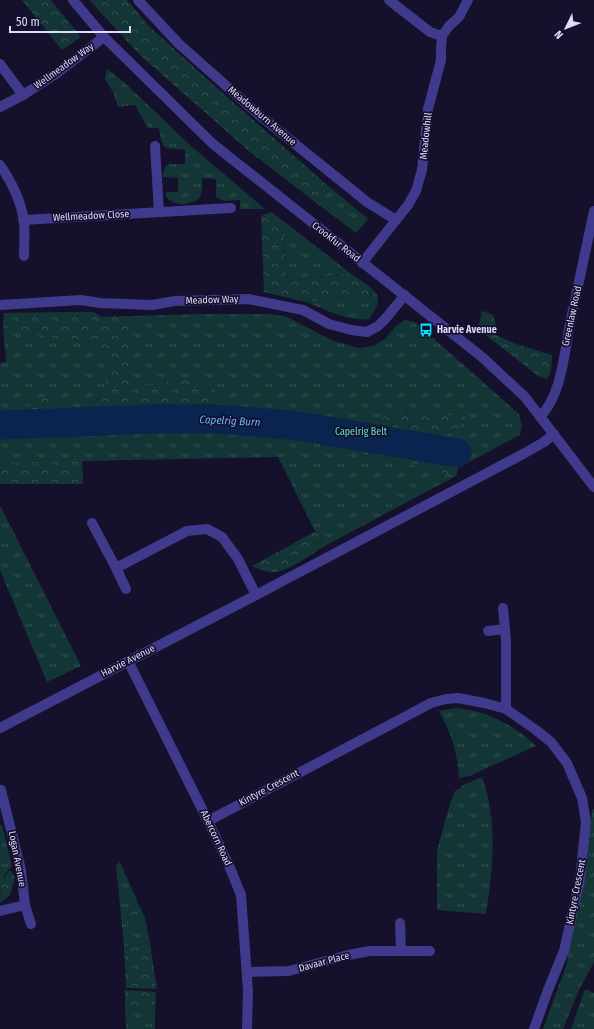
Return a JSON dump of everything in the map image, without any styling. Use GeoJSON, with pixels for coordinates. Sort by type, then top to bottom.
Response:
{"type":"FeatureCollection","features":[{"type":"Feature","properties":{"kind":"street","name":"Crookfur Road"},"geometry":{"type":"LineString","coordinates":[[74,0],[104,37],[213,144],[482,357],[525,397],[594,487]]}},
{"type":"Feature","properties":{"kind":"street","name":"Meadowburn Avenue"},"geometry":{"type":"LineString","coordinates":[[138,0],[179,44],[258,114],[367,202],[396,220]]}},
{"type":"Feature","properties":{"kind":"street"},"geometry":{"type":"LineString","coordinates":[[389,0],[430,32],[442,36],[449,26],[459,17],[468,0]]}},
{"type":"Feature","properties":{"kind":"street","name":"Meadowhill"},"geometry":{"type":"LineString","coordinates":[[362,263],[408,205],[416,191],[422,170],[428,109],[441,60],[440,48],[442,36]]}},
{"type":"Feature","properties":{"kind":"street","name":"Wellmeadow Way"},"geometry":{"type":"LineString","coordinates":[[0,107],[23,95],[57,73],[104,37]]}},
{"type":"Feature","properties":{"kind":"street","name":"Wellmeadow Way"},"geometry":{"type":"LineString","coordinates":[[0,64],[23,95]]}},
{"type":"Feature","properties":{"kind":"street"},"geometry":{"type":"LineString","coordinates":[[155,146],[159,212]]}},
{"type":"Feature","properties":{"kind":"street"},"geometry":{"type":"LineString","coordinates":[[0,166],[8,177],[24,220],[24,256]]}},
{"type":"Feature","properties":{"kind":"street","name":"Wellmeadow Close"},"geometry":{"type":"LineString","coordinates":[[24,220],[232,208]]}},
{"type":"Feature","properties":{"kind":"street","name":"Greenlaw Road"},"geometry":{"type":"LineString","coordinates":[[540,417],[545,412],[552,400],[561,376],[567,338],[594,211]]}},
{"type":"Feature","properties":{"kind":"street","name":"Meadow Way"},"geometry":{"type":"LineString","coordinates":[[0,305],[82,300],[100,303],[152,305],[174,301],[248,299],[302,310],[329,324],[351,330],[367,332],[378,326],[405,295]]}},
{"type":"Feature","properties":{"kind":"street","name":"Harvie Avenue"},"geometry":{"type":"LineString","coordinates":[[0,728],[256,596],[525,453],[544,442],[554,434]]}},
{"type":"Feature","properties":{"kind":"street"},"geometry":{"type":"LineString","coordinates":[[92,523],[126,589]]}},
{"type":"Feature","properties":{"kind":"street"},"geometry":{"type":"LineString","coordinates":[[116,568],[187,531],[207,530],[222,538],[238,559],[256,596]]}},
{"type":"Feature","properties":{"kind":"street"},"geometry":{"type":"LineString","coordinates":[[503,608],[507,669],[506,709]]}},
{"type":"Feature","properties":{"kind":"street"},"geometry":{"type":"LineString","coordinates":[[488,631],[505,629]]}},
{"type":"Feature","properties":{"kind":"street","name":"Abercorn Road"},"geometry":{"type":"LineString","coordinates":[[128,661],[208,821],[230,868],[241,896],[247,972],[246,1029]]}},
{"type":"Feature","properties":{"kind":"street","name":"Kintyre Crescent"},"geometry":{"type":"LineString","coordinates":[[208,821],[431,703],[446,698],[458,698],[506,709],[551,742],[567,763],[582,798],[586,822],[580,879],[564,951],[534,1029]]}},
{"type":"Feature","properties":{"kind":"street","name":"Logan Avenue"},"geometry":{"type":"LineString","coordinates":[[1,790],[21,870],[25,905],[30,924]]}},
{"type":"Feature","properties":{"kind":"street"},"geometry":{"type":"LineString","coordinates":[[0,911],[25,905]]}},
{"type":"Feature","properties":{"kind":"street"},"geometry":{"type":"LineString","coordinates":[[400,923],[401,951]]}},
{"type":"Feature","properties":{"kind":"street","name":"Davaar Place"},"geometry":{"type":"LineString","coordinates":[[247,972],[289,972],[348,955],[370,951],[430,951]]}},
{"type":"Feature","properties":{"kind":"green space"},"geometry":{"type":"Polygon","coordinates":[[[22,0],[51,0],[81,37],[62,50],[22,0]]]}},
{"type":"Feature","properties":{"kind":"green space"},"geometry":{"type":"Polygon","coordinates":[[[89,0],[127,0],[149,26],[325,183],[315,202],[250,152],[142,57],[89,0]]]}},
{"type":"Feature","properties":{"kind":"green space"},"geometry":{"type":"Polygon","coordinates":[[[107,69],[124,82],[191,146],[265,209],[240,209],[240,200],[224,201],[216,197],[216,179],[202,178],[201,194],[198,199],[192,202],[178,204],[167,198],[166,192],[178,192],[178,178],[163,177],[165,167],[169,164],[185,164],[185,150],[165,147],[163,145],[159,128],[148,128],[135,105],[118,107],[113,92],[105,79],[107,69]]]}},
{"type":"Feature","properties":{"kind":"green space"},"geometry":{"type":"Polygon","coordinates":[[[325,183],[368,219],[356,233],[315,202],[325,183]]]}},
{"type":"Feature","properties":{"kind":"green space"},"geometry":{"type":"Polygon","coordinates":[[[271,212],[281,219],[287,281],[350,273],[368,285],[372,298],[329,299],[306,302],[264,292],[261,216],[271,212]]]}},
{"type":"Feature","properties":{"kind":"green space"},"geometry":{"type":"Polygon","coordinates":[[[281,219],[350,273],[287,281],[281,219]]]}},
{"type":"Feature","properties":{"kind":"green space"},"geometry":{"type":"Polygon","coordinates":[[[368,285],[377,294],[378,303],[370,319],[354,319],[346,317],[306,302],[329,299],[372,297],[368,285]]]}},
{"type":"Feature","properties":{"kind":"green space"},"geometry":{"type":"Polygon","coordinates":[[[482,311],[493,315],[496,324],[496,335],[516,344],[552,355],[551,372],[547,379],[538,376],[478,329],[482,311]]]}},
{"type":"Feature","properties":{"kind":"green space","name":"Capelrig Belt"},"geometry":{"type":"Polygon","coordinates":[[[94,312],[101,317],[200,314],[270,314],[287,317],[334,341],[359,348],[373,346],[385,339],[396,326],[405,320],[415,322],[519,414],[522,426],[520,435],[458,468],[456,476],[323,547],[278,457],[82,461],[83,484],[0,484],[0,363],[6,362],[3,327],[4,313],[94,312]]]}},
{"type":"Feature","properties":{"kind":"green space"},"geometry":{"type":"Polygon","coordinates":[[[94,312],[100,317],[129,316],[130,337],[128,358],[131,386],[160,385],[175,378],[193,381],[216,391],[216,409],[304,415],[379,432],[383,416],[425,412],[466,417],[457,430],[441,426],[435,442],[463,452],[456,476],[283,434],[134,432],[87,424],[0,433],[0,406],[11,415],[55,393],[66,409],[98,405],[108,374],[110,350],[3,327],[4,313],[94,312]]]}},
{"type":"Feature","properties":{"kind":"green space"},"geometry":{"type":"Polygon","coordinates":[[[82,461],[83,484],[0,484],[0,463],[82,461]]]}},
{"type":"Feature","properties":{"kind":"green space"},"geometry":{"type":"Polygon","coordinates":[[[0,505],[81,666],[47,682],[0,570],[0,505]]]}},
{"type":"Feature","properties":{"kind":"green space"},"geometry":{"type":"Polygon","coordinates":[[[316,531],[323,547],[294,565],[282,571],[276,572],[264,571],[252,566],[316,531]]]}},
{"type":"Feature","properties":{"kind":"green space"},"geometry":{"type":"Polygon","coordinates":[[[456,708],[482,713],[499,720],[515,729],[536,746],[469,776],[459,778],[453,743],[439,711],[456,708]]]}},
{"type":"Feature","properties":{"kind":"green space"},"geometry":{"type":"Polygon","coordinates":[[[482,777],[490,810],[493,845],[491,880],[486,914],[437,910],[437,850],[450,804],[455,791],[465,784],[482,777]]]}},
{"type":"Feature","properties":{"kind":"green space"},"geometry":{"type":"Polygon","coordinates":[[[594,809],[594,962],[579,990],[563,1029],[543,1029],[566,966],[587,862],[592,810],[594,809]]]}},
{"type":"Feature","properties":{"kind":"green space"},"geometry":{"type":"Polygon","coordinates":[[[0,825],[2,825],[12,866],[5,874],[0,892],[0,825]]]}},
{"type":"Feature","properties":{"kind":"green space"},"geometry":{"type":"Polygon","coordinates":[[[120,862],[138,903],[131,905],[126,917],[128,927],[145,918],[150,943],[124,946],[116,866],[120,862]]]}},
{"type":"Feature","properties":{"kind":"green space"},"geometry":{"type":"Polygon","coordinates":[[[10,870],[15,877],[10,895],[0,903],[3,881],[10,870]]]}},
{"type":"Feature","properties":{"kind":"green space"},"geometry":{"type":"Polygon","coordinates":[[[138,903],[145,918],[128,927],[126,917],[131,905],[138,903]]]}},
{"type":"Feature","properties":{"kind":"green space"},"geometry":{"type":"Polygon","coordinates":[[[150,943],[157,989],[126,988],[124,946],[150,943]]]}},
{"type":"Feature","properties":{"kind":"green space"},"geometry":{"type":"Polygon","coordinates":[[[585,989],[594,993],[594,1029],[571,1029],[585,989]]]}},
{"type":"Feature","properties":{"kind":"green space"},"geometry":{"type":"Polygon","coordinates":[[[125,990],[156,992],[155,1013],[125,1007],[125,990]]]}},
{"type":"Feature","properties":{"kind":"green space"},"geometry":{"type":"Polygon","coordinates":[[[125,1007],[155,1013],[155,1029],[126,1029],[125,1007]]]}},
{"type":"Feature","properties":{"kind":"waterway","name":"Capelrig Burn"},"geometry":{"type":"LineString","coordinates":[[0,425],[152,419],[220,419],[299,426],[457,453]]}},
{"type":"Feature","properties":{"kind":"place","name":"Harvie Avenue"},"geometry":{"type":"Point","coordinates":[426,330]}}]}
